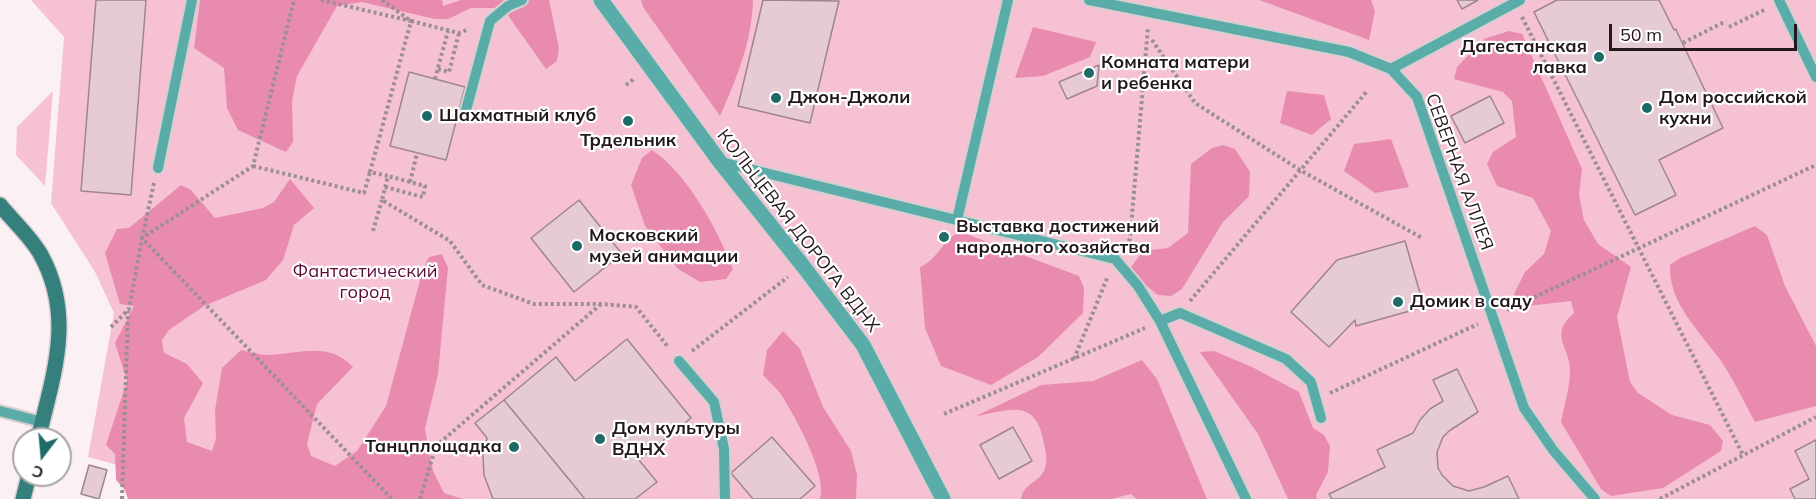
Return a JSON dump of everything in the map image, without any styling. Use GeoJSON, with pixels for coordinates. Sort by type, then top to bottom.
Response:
{"type":"FeatureCollection","features":[{"type":"Feature","properties":{"kind":"main road"},"geometry":{"type":"LineString","coordinates":[[0,205],[40,254],[55,287],[59,313],[57,361],[41,427]]}},
{"type":"Feature","properties":{"kind":"street","name":"КОЛЬЦЕВАЯ ДОРОГА ВДНХ"},"geometry":{"type":"LineString","coordinates":[[601,0],[720,162],[863,345],[943,499]]}},
{"type":"Feature","properties":{"kind":"lane"},"geometry":{"type":"LineString","coordinates":[[158,168],[192,0]]}},
{"type":"Feature","properties":{"kind":"lane"},"geometry":{"type":"LineString","coordinates":[[465,114],[490,21],[508,6],[522,0]]}},
{"type":"Feature","properties":{"kind":"lane"},"geometry":{"type":"LineString","coordinates":[[957,220],[1008,0]]}},
{"type":"Feature","properties":{"kind":"lane","name":"СЕВЕРНАЯ АЛЛЕЯ"},"geometry":{"type":"LineString","coordinates":[[1089,0],[1349,52],[1390,69],[1417,97],[1524,408],[1552,450],[1595,499]]}},
{"type":"Feature","properties":{"kind":"lane"},"geometry":{"type":"LineString","coordinates":[[1390,69],[1517,1]]}},
{"type":"Feature","properties":{"kind":"lane"},"geometry":{"type":"LineString","coordinates":[[1780,1],[1816,77]]}},
{"type":"Feature","properties":{"kind":"lane"},"geometry":{"type":"LineString","coordinates":[[720,162],[1115,259],[1138,286],[1160,321],[1246,499]]}},
{"type":"Feature","properties":{"kind":"lane"},"geometry":{"type":"LineString","coordinates":[[1160,321],[1180,313],[1286,359],[1311,382],[1321,418]]}},
{"type":"Feature","properties":{"kind":"lane"},"geometry":{"type":"LineString","coordinates":[[679,361],[714,402],[724,449],[725,499]]}},
{"type":"Feature","properties":{"kind":"lane"},"geometry":{"type":"LineString","coordinates":[[0,411],[42,422]]}},
{"type":"Feature","properties":{"kind":"path"},"geometry":{"type":"LineString","coordinates":[[142,238],[252,166],[294,0]]}},
{"type":"Feature","properties":{"kind":"path"},"geometry":{"type":"LineString","coordinates":[[321,0],[459,33],[490,21]]}},
{"type":"Feature","properties":{"kind":"path"},"geometry":{"type":"LineString","coordinates":[[382,0],[411,21]]}},
{"type":"Feature","properties":{"kind":"path"},"geometry":{"type":"LineString","coordinates":[[1517,1],[1743,455]]}},
{"type":"Feature","properties":{"kind":"path"},"geometry":{"type":"LineString","coordinates":[[1729,27],[1780,1]]}},
{"type":"Feature","properties":{"kind":"path"},"geometry":{"type":"LineString","coordinates":[[1074,358],[1115,259],[1130,239],[1150,11]]}},
{"type":"Feature","properties":{"kind":"path"},"geometry":{"type":"LineString","coordinates":[[252,166],[364,193],[411,21]]}},
{"type":"Feature","properties":{"kind":"path"},"geometry":{"type":"LineString","coordinates":[[1683,43],[1726,21]]}},
{"type":"Feature","properties":{"kind":"path"},"geometry":{"type":"LineString","coordinates":[[435,79],[448,31]]}},
{"type":"Feature","properties":{"kind":"path"},"geometry":{"type":"LineString","coordinates":[[438,69],[448,72],[459,33]]}},
{"type":"Feature","properties":{"kind":"path"},"geometry":{"type":"LineString","coordinates":[[1152,40],[1195,103],[1300,170],[1422,238]]}},
{"type":"Feature","properties":{"kind":"path"},"geometry":{"type":"LineString","coordinates":[[626,85],[635,78]]}},
{"type":"Feature","properties":{"kind":"path"},"geometry":{"type":"LineString","coordinates":[[1180,313],[1368,90]]}},
{"type":"Feature","properties":{"kind":"path"},"geometry":{"type":"LineString","coordinates":[[410,182],[417,153]]}},
{"type":"Feature","properties":{"kind":"path"},"geometry":{"type":"LineString","coordinates":[[1316,400],[1816,165]]}},
{"type":"Feature","properties":{"kind":"path"},"geometry":{"type":"LineString","coordinates":[[122,499],[129,309],[158,168]]}},
{"type":"Feature","properties":{"kind":"path"},"geometry":{"type":"LineString","coordinates":[[370,172],[425,186],[423,197],[385,187]]}},
{"type":"Feature","properties":{"kind":"path"},"geometry":{"type":"LineString","coordinates":[[373,231],[388,176]]}},
{"type":"Feature","properties":{"kind":"path"},"geometry":{"type":"LineString","coordinates":[[382,200],[450,241],[482,285],[534,304],[602,304],[636,307],[679,361],[803,266]]}},
{"type":"Feature","properties":{"kind":"path"},"geometry":{"type":"LineString","coordinates":[[142,238],[392,499]]}},
{"type":"Feature","properties":{"kind":"path"},"geometry":{"type":"LineString","coordinates":[[420,499],[436,447],[602,304]]}},
{"type":"Feature","properties":{"kind":"path"},"geometry":{"type":"LineString","coordinates":[[111,327],[129,309]]}},
{"type":"Feature","properties":{"kind":"path"},"geometry":{"type":"LineString","coordinates":[[944,414],[1160,321]]}},
{"type":"Feature","properties":{"kind":"path"},"geometry":{"type":"LineString","coordinates":[[1660,499],[1669,497],[1816,417]]}},
{"type":"Feature","properties":{"kind":"green space","name":"Выставка достижений народного хозяйства"},"geometry":{"type":"Polygon","coordinates":[[[31,0],[1816,0],[1816,499],[243,499],[88,457],[114,313],[95,272],[51,203],[64,37],[31,0]]]}},
{"type":"Feature","properties":{"kind":"green space"},"geometry":{"type":"Polygon","coordinates":[[[53,91],[45,186],[16,155],[17,127],[53,91]]]}},
{"type":"Feature","properties":{"kind":"shaded area"},"geometry":{"type":"Polygon","coordinates":[[[200,0],[442,0],[443,6],[461,0],[549,0],[559,48],[557,61],[546,69],[507,14],[496,8],[471,8],[448,19],[435,19],[362,2],[337,6],[297,76],[292,101],[293,142],[286,152],[238,130],[227,108],[224,68],[194,48],[200,0]]]}},
{"type":"Feature","properties":{"kind":"shaded area"},"geometry":{"type":"Polygon","coordinates":[[[641,0],[753,0],[747,45],[720,116],[643,7],[641,0]]]}},
{"type":"Feature","properties":{"kind":"shaded area"},"geometry":{"type":"Polygon","coordinates":[[[1259,0],[1371,0],[1375,11],[1369,40],[1259,0]]]}},
{"type":"Feature","properties":{"kind":"shaded area"},"geometry":{"type":"Polygon","coordinates":[[[1033,27],[1096,42],[1090,57],[1043,76],[1015,78],[1033,27]]]}},
{"type":"Feature","properties":{"kind":"shaded area"},"geometry":{"type":"Polygon","coordinates":[[[1509,31],[1522,34],[1582,169],[1579,195],[1584,220],[1598,244],[1631,267],[1617,317],[1630,382],[1638,393],[1672,415],[1710,425],[1723,441],[1721,451],[1663,488],[1611,496],[1601,489],[1561,422],[1568,392],[1570,365],[1561,336],[1566,321],[1574,313],[1571,301],[1519,307],[1514,294],[1525,272],[1544,254],[1551,231],[1533,198],[1497,186],[1487,164],[1493,152],[1516,137],[1512,101],[1503,92],[1454,79],[1457,67],[1484,39],[1509,31]]]}},
{"type":"Feature","properties":{"kind":"shaded area"},"geometry":{"type":"Polygon","coordinates":[[[1287,91],[1324,95],[1331,119],[1312,135],[1280,123],[1287,91]]]}},
{"type":"Feature","properties":{"kind":"shaded area"},"geometry":{"type":"Polygon","coordinates":[[[1391,139],[1409,187],[1375,193],[1344,171],[1354,144],[1391,139]]]}},
{"type":"Feature","properties":{"kind":"shaded area"},"geometry":{"type":"Polygon","coordinates":[[[1223,145],[1235,149],[1250,172],[1249,196],[1223,222],[1182,289],[1171,296],[1158,295],[1138,279],[1131,267],[1143,251],[1168,248],[1188,233],[1191,164],[1212,148],[1223,145]]]}},
{"type":"Feature","properties":{"kind":"shaded area"},"geometry":{"type":"Polygon","coordinates":[[[652,150],[665,160],[689,187],[710,220],[733,269],[726,279],[700,282],[678,269],[645,226],[631,185],[642,158],[652,150]]]}},
{"type":"Feature","properties":{"kind":"shaded area"},"geometry":{"type":"Polygon","coordinates":[[[290,179],[314,208],[294,225],[283,260],[266,280],[204,306],[169,330],[162,340],[164,353],[187,364],[203,383],[184,418],[187,442],[212,451],[216,439],[215,410],[222,368],[241,350],[269,355],[314,351],[334,354],[353,367],[317,404],[307,444],[311,456],[335,466],[357,451],[386,406],[423,269],[429,257],[442,254],[448,268],[438,374],[425,429],[433,471],[444,493],[463,499],[128,499],[125,490],[116,480],[115,454],[106,445],[127,381],[115,343],[134,306],[120,304],[105,253],[117,229],[129,228],[181,185],[191,190],[215,218],[263,208],[274,202],[290,179]]]}},
{"type":"Feature","properties":{"kind":"shaded area"},"geometry":{"type":"Polygon","coordinates":[[[1755,226],[1767,235],[1785,286],[1816,346],[1816,406],[1755,422],[1726,368],[1680,305],[1674,292],[1670,265],[1680,258],[1755,226]]]}},
{"type":"Feature","properties":{"kind":"shaded area"},"geometry":{"type":"Polygon","coordinates":[[[957,233],[969,235],[1079,276],[1084,288],[1083,313],[1038,357],[991,385],[941,366],[925,328],[920,267],[931,260],[957,233]]]}},
{"type":"Feature","properties":{"kind":"shaded area"},"geometry":{"type":"Polygon","coordinates":[[[783,331],[800,349],[823,407],[851,451],[857,475],[856,499],[820,499],[819,476],[809,446],[782,396],[763,375],[767,350],[783,331]]]}},
{"type":"Feature","properties":{"kind":"shaded area"},"geometry":{"type":"Polygon","coordinates":[[[1214,351],[1252,367],[1299,392],[1313,428],[1324,435],[1330,446],[1328,472],[1316,495],[1317,499],[1288,499],[1258,434],[1200,352],[1214,351]]]}},
{"type":"Feature","properties":{"kind":"shaded area"},"geometry":{"type":"Polygon","coordinates":[[[1142,360],[1157,379],[1207,499],[1137,499],[1131,494],[1111,499],[1021,499],[1028,486],[1041,475],[1045,467],[1046,451],[1039,426],[1033,417],[1018,410],[976,416],[1041,385],[1093,381],[1142,360]]]}},
{"type":"Feature","properties":{"kind":"building"},"geometry":{"type":"Polygon","coordinates":[[[96,0],[146,0],[131,195],[81,191],[96,0]]]}},
{"type":"Feature","properties":{"kind":"building"},"geometry":{"type":"Polygon","coordinates":[[[763,0],[839,1],[810,123],[738,106],[763,0]]]}},
{"type":"Feature","properties":{"kind":"building"},"geometry":{"type":"Polygon","coordinates":[[[1457,0],[1478,0],[1462,9],[1457,0]]]}},
{"type":"Feature","properties":{"kind":"building","name":"Дом российской кухни"},"geometry":{"type":"Polygon","coordinates":[[[1557,0],[1659,0],[1674,30],[1676,29],[1723,128],[1659,160],[1676,195],[1635,215],[1534,12],[1557,0]]]}},
{"type":"Feature","properties":{"kind":"building","name":"Комната матери и ребенка"},"geometry":{"type":"Polygon","coordinates":[[[1099,65],[1097,86],[1067,99],[1059,82],[1099,65]]]}},
{"type":"Feature","properties":{"kind":"building","name":"Шахматный клуб"},"geometry":{"type":"Polygon","coordinates":[[[409,72],[465,87],[446,160],[390,146],[409,72]]]}},
{"type":"Feature","properties":{"kind":"building"},"geometry":{"type":"Polygon","coordinates":[[[1490,96],[1504,123],[1465,143],[1451,116],[1490,96]]]}},
{"type":"Feature","properties":{"kind":"building","name":"Московский музей анимации"},"geometry":{"type":"Polygon","coordinates":[[[579,200],[622,254],[574,292],[531,238],[579,200]]]}},
{"type":"Feature","properties":{"kind":"building"},"geometry":{"type":"Polygon","coordinates":[[[1405,241],[1424,307],[1356,326],[1355,320],[1329,347],[1291,312],[1337,260],[1405,241]]]}},
{"type":"Feature","properties":{"kind":"building","name":"Дом культуры ВДНХ"},"geometry":{"type":"Polygon","coordinates":[[[627,339],[691,418],[639,460],[657,482],[635,499],[585,499],[504,400],[556,357],[575,381],[627,339]]]}},
{"type":"Feature","properties":{"kind":"building"},"geometry":{"type":"Polygon","coordinates":[[[1457,369],[1478,412],[1443,437],[1437,452],[1438,468],[1453,486],[1469,491],[1508,476],[1519,499],[1332,499],[1329,494],[1385,467],[1377,450],[1413,433],[1420,420],[1430,409],[1443,401],[1433,380],[1457,369]]]}},
{"type":"Feature","properties":{"kind":"building","name":"Танцплощадка"},"geometry":{"type":"Polygon","coordinates":[[[504,400],[585,499],[493,499],[484,475],[483,456],[487,438],[475,423],[504,400]]]}},
{"type":"Feature","properties":{"kind":"building"},"geometry":{"type":"Polygon","coordinates":[[[1013,427],[1032,461],[999,479],[980,445],[1013,427]]]}},
{"type":"Feature","properties":{"kind":"building"},"geometry":{"type":"Polygon","coordinates":[[[772,437],[815,486],[800,499],[753,499],[731,473],[772,437]]]}},
{"type":"Feature","properties":{"kind":"building"},"geometry":{"type":"Polygon","coordinates":[[[1816,440],[1816,499],[1795,499],[1790,489],[1809,479],[1795,451],[1816,440]]]}},
{"type":"Feature","properties":{"kind":"building"},"geometry":{"type":"Polygon","coordinates":[[[89,465],[107,470],[99,499],[81,494],[89,465]]]}},
{"type":"Feature","properties":{"kind":"place","name":"Дагестанская лавка"},"geometry":{"type":"Point","coordinates":[1599,57]}},
{"type":"Feature","properties":{"kind":"place","name":"Комната матери и ребенка"},"geometry":{"type":"Point","coordinates":[1089,73]}},
{"type":"Feature","properties":{"kind":"place","name":"Джон-Джоли"},"geometry":{"type":"Point","coordinates":[776,98]}},
{"type":"Feature","properties":{"kind":"place","name":"Дом российской кухни"},"geometry":{"type":"Point","coordinates":[1647,108]}},
{"type":"Feature","properties":{"kind":"place","name":"Шахматный клуб"},"geometry":{"type":"Point","coordinates":[427,116]}},
{"type":"Feature","properties":{"kind":"place","name":"Трдельник"},"geometry":{"type":"Point","coordinates":[628,121]}},
{"type":"Feature","properties":{"kind":"place","name":"Выставка достижений народного хозяйства"},"geometry":{"type":"Point","coordinates":[944,237]}},
{"type":"Feature","properties":{"kind":"place","name":"Московский музей анимации"},"geometry":{"type":"Point","coordinates":[577,246]}},
{"type":"Feature","properties":{"kind":"place","name":"Домик в саду"},"geometry":{"type":"Point","coordinates":[1398,302]}},
{"type":"Feature","properties":{"kind":"place","name":"Дом культуры ВДНХ"},"geometry":{"type":"Point","coordinates":[600,439]}},
{"type":"Feature","properties":{"kind":"place","name":"Танцплощадка"},"geometry":{"type":"Point","coordinates":[514,447]}},
{"type":"Feature","properties":{"kind":"park label","name":"Фантастический город"},"geometry":{"type":"Point","coordinates":[365,282]}}]}
